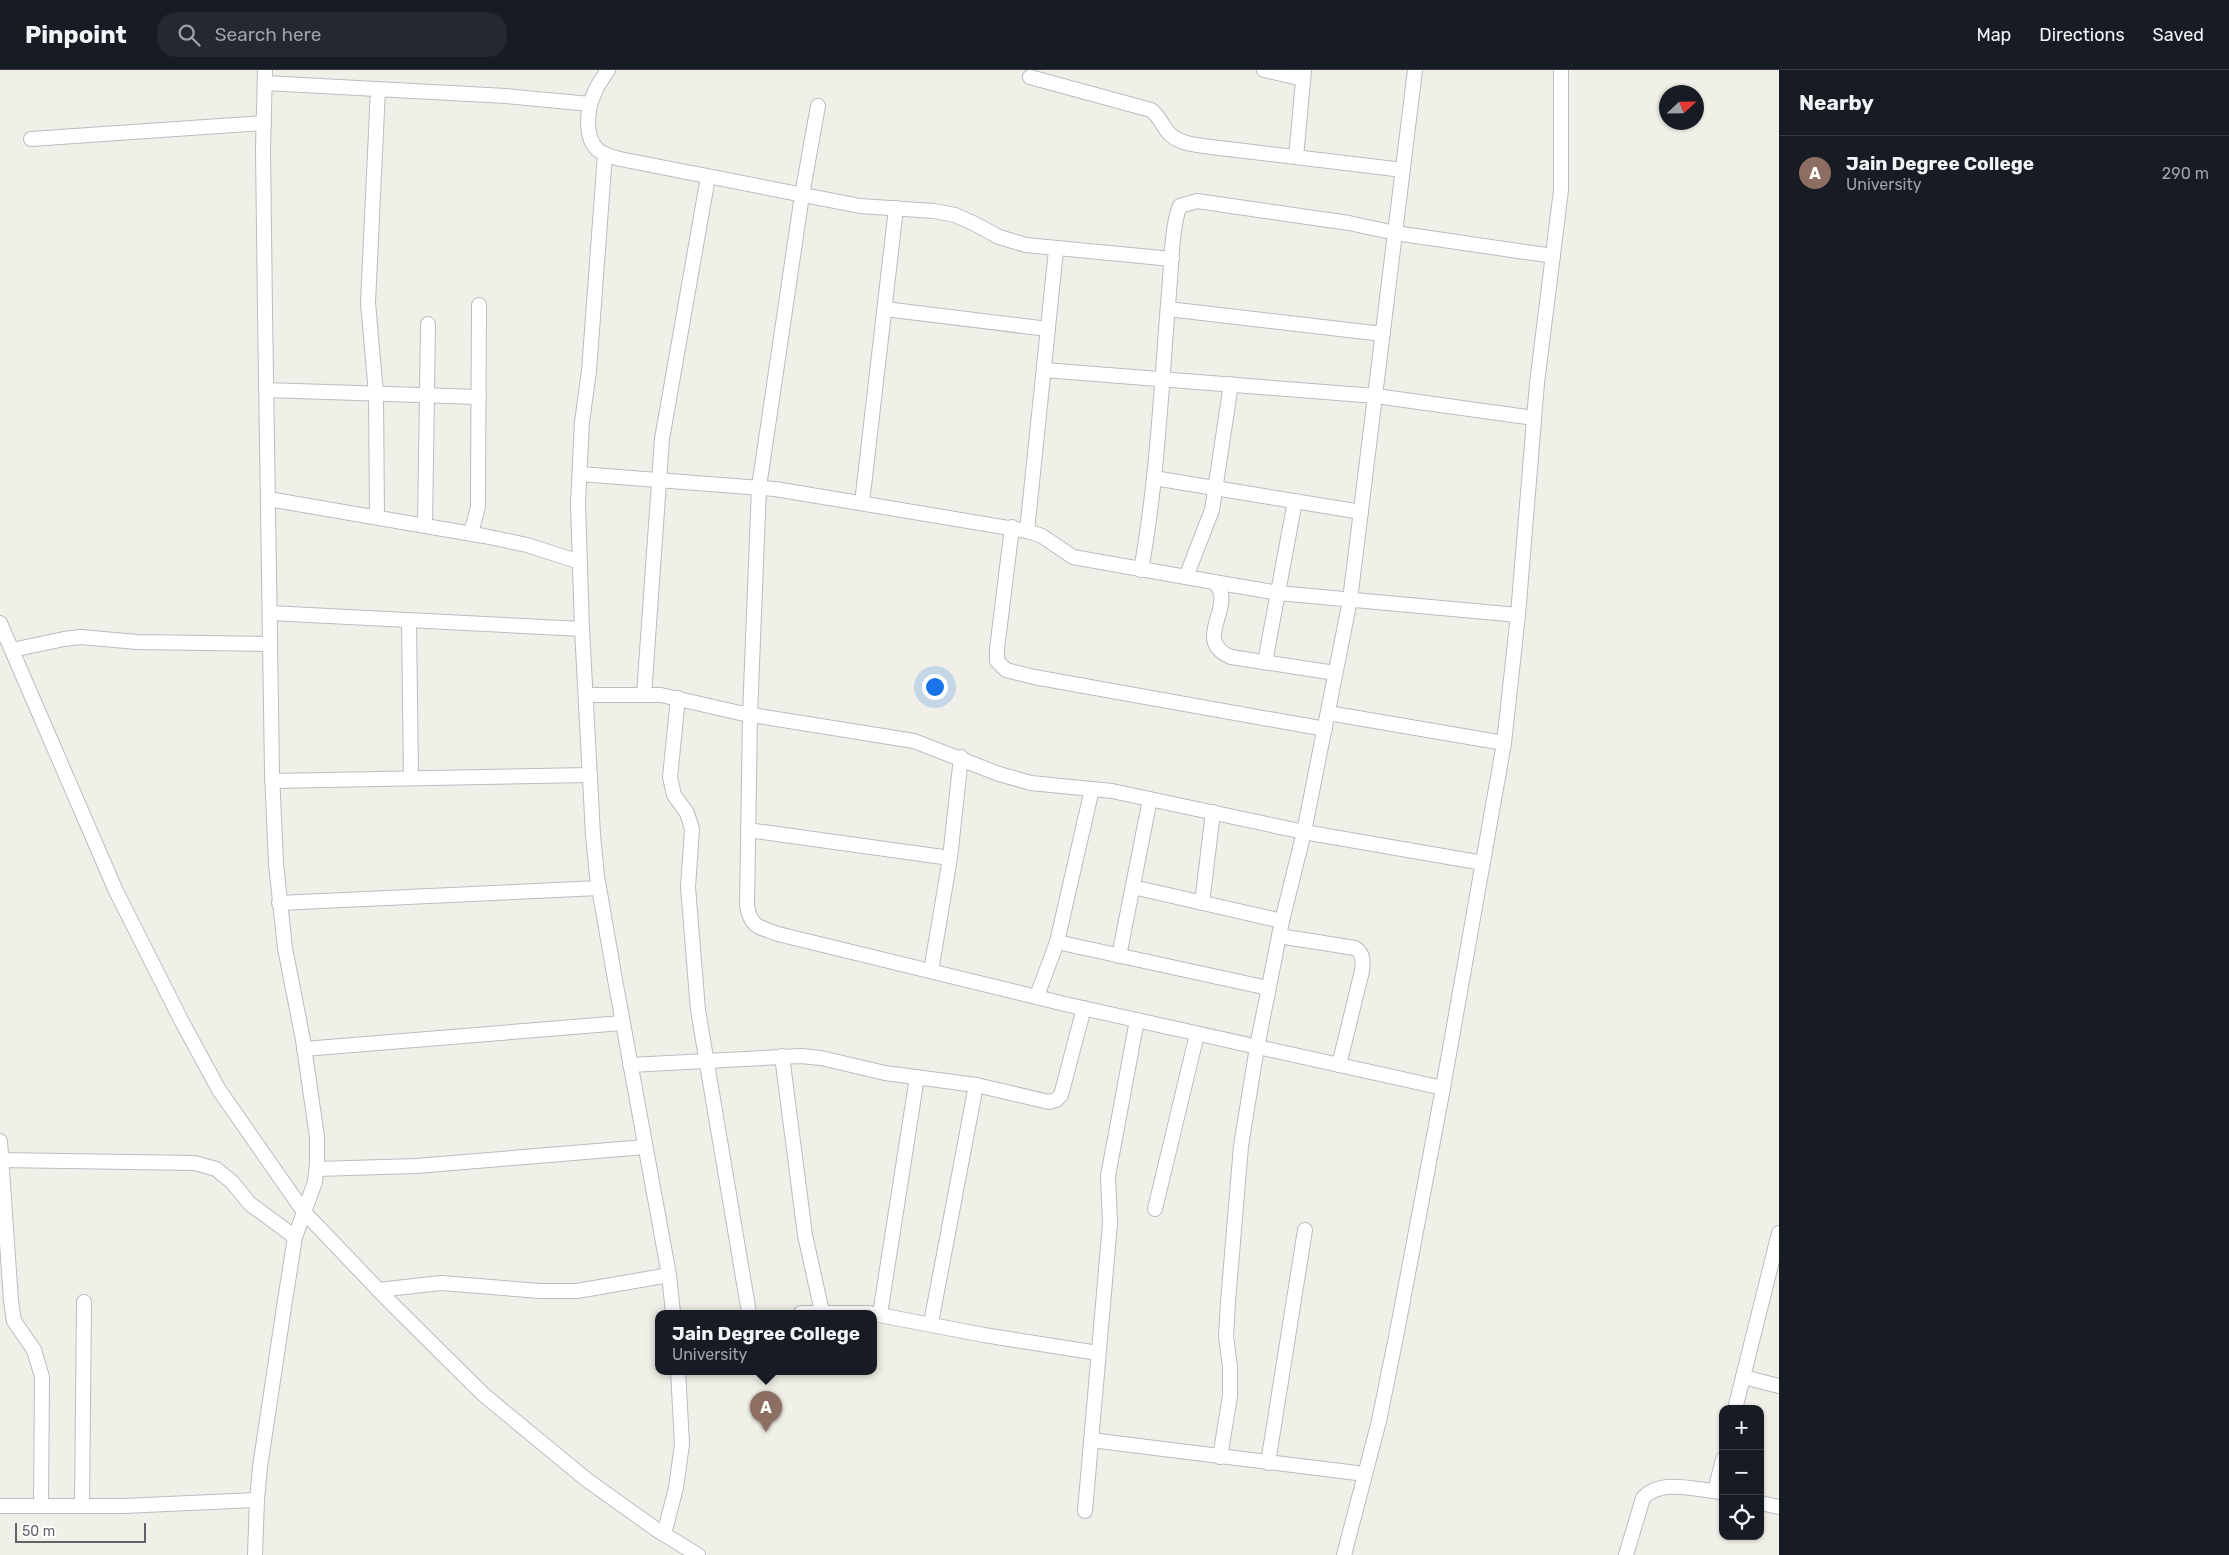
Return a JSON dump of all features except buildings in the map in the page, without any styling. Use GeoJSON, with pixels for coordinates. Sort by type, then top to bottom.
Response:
{"type":"FeatureCollection","features":[{"type":"Feature","properties":{"kind":"street"},"geometry":{"type":"LineString","coordinates":[[608,70],[599,83],[590,104],[590,136],[594,145],[605,154],[620,159],[708,177],[860,206],[934,211],[954,215],[1012,242],[1056,250],[1172,259]]}},
{"type":"Feature","properties":{"kind":"street"},"geometry":{"type":"LineString","coordinates":[[1264,70],[1304,74],[1296,157]]}},
{"type":"Feature","properties":{"kind":"street"},"geometry":{"type":"LineString","coordinates":[[1220,1457],[1230,1396],[1227,1328],[1238,1174],[1268,988],[1304,832],[1350,600],[1416,70]]}},
{"type":"Feature","properties":{"kind":"street"},"geometry":{"type":"LineString","coordinates":[[1344,1555],[1379,1421],[1397,1332],[1443,1088],[1504,743],[1518,614],[1534,418],[1561,190],[1561,70]]}},
{"type":"Feature","properties":{"kind":"street"},"geometry":{"type":"LineString","coordinates":[[255,1555],[257,1500],[264,1434],[295,1237],[315,1182],[317,1169],[316,1138],[304,1049],[278,903],[272,781],[266,390],[265,76],[378,89],[506,96],[590,104]]}},
{"type":"Feature","properties":{"kind":"street"},"geometry":{"type":"LineString","coordinates":[[1030,77],[1150,110],[1162,120],[1171,136],[1182,141],[1211,147],[1403,170]]}},
{"type":"Feature","properties":{"kind":"street"},"geometry":{"type":"LineString","coordinates":[[377,517],[376,394],[368,303],[378,89]]}},
{"type":"Feature","properties":{"kind":"street"},"geometry":{"type":"LineString","coordinates":[[818,106],[802,195],[759,487],[750,715],[747,906],[749,916],[758,927],[778,934],[1084,1008],[1443,1088]]}},
{"type":"Feature","properties":{"kind":"street"},"geometry":{"type":"LineString","coordinates":[[30,139],[264,123]]}},
{"type":"Feature","properties":{"kind":"street"},"geometry":{"type":"LineString","coordinates":[[605,154],[589,371],[582,422],[580,474],[582,629],[593,836],[599,888],[669,1275],[673,1310]]}},
{"type":"Feature","properties":{"kind":"street"},"geometry":{"type":"LineString","coordinates":[[644,695],[659,480],[666,412],[708,177]]}},
{"type":"Feature","properties":{"kind":"street"},"geometry":{"type":"LineString","coordinates":[[1141,570],[1151,515],[1172,259],[1177,213],[1180,206],[1196,201],[1349,222],[1395,233],[1553,256]]}},
{"type":"Feature","properties":{"kind":"street"},"geometry":{"type":"LineString","coordinates":[[862,503],[896,208]]}},
{"type":"Feature","properties":{"kind":"street"},"geometry":{"type":"LineString","coordinates":[[1027,531],[1056,250]]}},
{"type":"Feature","properties":{"kind":"street"},"geometry":{"type":"LineString","coordinates":[[472,533],[478,507],[479,305]]}},
{"type":"Feature","properties":{"kind":"street"},"geometry":{"type":"LineString","coordinates":[[885,309],[1048,329]]}},
{"type":"Feature","properties":{"kind":"street"},"geometry":{"type":"LineString","coordinates":[[1168,309],[1383,334]]}},
{"type":"Feature","properties":{"kind":"street"},"geometry":{"type":"LineString","coordinates":[[425,526],[428,324]]}},
{"type":"Feature","properties":{"kind":"street"},"geometry":{"type":"LineString","coordinates":[[1044,370],[1376,396],[1534,418]]}},
{"type":"Feature","properties":{"kind":"street"},"geometry":{"type":"LineString","coordinates":[[1186,577],[1208,522],[1217,488],[1231,384]]}},
{"type":"Feature","properties":{"kind":"street"},"geometry":{"type":"LineString","coordinates":[[266,390],[479,397]]}},
{"type":"Feature","properties":{"kind":"street"},"geometry":{"type":"LineString","coordinates":[[580,474],[759,487],[1012,527],[1042,536],[1073,556],[1141,570],[1278,593],[1518,614]]}},
{"type":"Feature","properties":{"kind":"street"},"geometry":{"type":"LineString","coordinates":[[1154,478],[1361,512]]}},
{"type":"Feature","properties":{"kind":"street"},"geometry":{"type":"LineString","coordinates":[[268,499],[472,533],[526,545],[580,562]]}},
{"type":"Feature","properties":{"kind":"street"},"geometry":{"type":"LineString","coordinates":[[1265,662],[1294,501]]}},
{"type":"Feature","properties":{"kind":"street"},"geometry":{"type":"LineString","coordinates":[[1012,527],[997,661],[1006,670],[1034,677],[1325,729]]}},
{"type":"Feature","properties":{"kind":"street"},"geometry":{"type":"LineString","coordinates":[[1214,582],[1220,589],[1222,597],[1214,633],[1217,648],[1222,653],[1231,657],[1335,673]]}},
{"type":"Feature","properties":{"kind":"street"},"geometry":{"type":"LineString","coordinates":[[270,613],[582,629]]}},
{"type":"Feature","properties":{"kind":"street"},"geometry":{"type":"LineString","coordinates":[[409,620],[411,778]]}},
{"type":"Feature","properties":{"kind":"street"},"geometry":{"type":"LineString","coordinates":[[1,628],[116,891],[181,1020],[219,1090],[304,1212],[378,1290],[484,1395],[587,1480],[664,1534],[698,1555]]}},
{"type":"Feature","properties":{"kind":"street"},"geometry":{"type":"LineString","coordinates":[[12,650],[81,637],[137,642],[270,644]]}},
{"type":"Feature","properties":{"kind":"street"},"geometry":{"type":"LineString","coordinates":[[586,695],[644,695],[678,698],[750,715],[914,741],[961,757],[999,774],[1031,782],[1092,789],[1150,799],[1304,832],[1483,862]]}},
{"type":"Feature","properties":{"kind":"street"},"geometry":{"type":"LineString","coordinates":[[678,698],[670,777],[674,795],[687,813],[692,829],[688,887],[698,1010],[748,1310]]}},
{"type":"Feature","properties":{"kind":"street"},"geometry":{"type":"LineString","coordinates":[[1328,713],[1504,743]]}},
{"type":"Feature","properties":{"kind":"street"},"geometry":{"type":"LineString","coordinates":[[931,971],[950,858],[961,757]]}},
{"type":"Feature","properties":{"kind":"street"},"geometry":{"type":"LineString","coordinates":[[272,781],[590,775]]}},
{"type":"Feature","properties":{"kind":"street"},"geometry":{"type":"LineString","coordinates":[[1037,996],[1056,942],[1092,789]]}},
{"type":"Feature","properties":{"kind":"street"},"geometry":{"type":"LineString","coordinates":[[1119,956],[1150,799]]}},
{"type":"Feature","properties":{"kind":"street"},"geometry":{"type":"LineString","coordinates":[[1202,903],[1213,812]]}},
{"type":"Feature","properties":{"kind":"street"},"geometry":{"type":"LineString","coordinates":[[748,830],[950,858]]}},
{"type":"Feature","properties":{"kind":"street"},"geometry":{"type":"LineString","coordinates":[[1133,887],[1282,921]]}},
{"type":"Feature","properties":{"kind":"street"},"geometry":{"type":"LineString","coordinates":[[278,903],[599,888]]}},
{"type":"Feature","properties":{"kind":"street"},"geometry":{"type":"LineString","coordinates":[[1279,936],[1355,948],[1361,952],[1364,959],[1362,971],[1339,1065]]}},
{"type":"Feature","properties":{"kind":"street"},"geometry":{"type":"LineString","coordinates":[[1056,942],[1268,988]]}},
{"type":"Feature","properties":{"kind":"street"},"geometry":{"type":"LineString","coordinates":[[630,1065],[782,1056],[821,1058],[872,1070],[976,1085],[1049,1102],[1056,1100],[1061,1095],[1084,1008]]}},
{"type":"Feature","properties":{"kind":"street"},"geometry":{"type":"LineString","coordinates":[[1085,1511],[1110,1224],[1108,1176],[1137,1020]]}},
{"type":"Feature","properties":{"kind":"street"},"geometry":{"type":"LineString","coordinates":[[304,1049],[622,1023]]}},
{"type":"Feature","properties":{"kind":"street"},"geometry":{"type":"LineString","coordinates":[[1155,1209],[1197,1034]]}},
{"type":"Feature","properties":{"kind":"street"},"geometry":{"type":"LineString","coordinates":[[782,1056],[805,1235],[822,1310]]}},
{"type":"Feature","properties":{"kind":"street"},"geometry":{"type":"LineString","coordinates":[[875,1310],[917,1076]]}},
{"type":"Feature","properties":{"kind":"street"},"geometry":{"type":"LineString","coordinates":[[931,1323],[976,1085]]}},
{"type":"Feature","properties":{"kind":"street"},"geometry":{"type":"LineString","coordinates":[[0,1141],[14,1321],[34,1350],[42,1377],[41,1506]]}},
{"type":"Feature","properties":{"kind":"street"},"geometry":{"type":"LineString","coordinates":[[317,1169],[416,1166],[645,1147]]}},
{"type":"Feature","properties":{"kind":"street"},"geometry":{"type":"LineString","coordinates":[[1,1160],[195,1163],[216,1169],[232,1182],[250,1204],[295,1237]]}},
{"type":"Feature","properties":{"kind":"street"},"geometry":{"type":"LineString","coordinates":[[1268,1463],[1305,1230]]}},
{"type":"Feature","properties":{"kind":"street"},"geometry":{"type":"LineString","coordinates":[[1736,1405],[1775,1264],[1779,1233]]}},
{"type":"Feature","properties":{"kind":"street"},"geometry":{"type":"LineString","coordinates":[[378,1290],[441,1283],[540,1291],[577,1291],[669,1275]]}},
{"type":"Feature","properties":{"kind":"street"},"geometry":{"type":"LineString","coordinates":[[82,1506],[84,1302]]}},
{"type":"Feature","properties":{"kind":"street"},"geometry":{"type":"LineString","coordinates":[[877,1314],[931,1323],[984,1335],[1098,1353]]}},
{"type":"Feature","properties":{"kind":"street"},"geometry":{"type":"LineString","coordinates":[[664,1534],[676,1488],[682,1444],[678,1375]]}},
{"type":"Feature","properties":{"kind":"street"},"geometry":{"type":"LineString","coordinates":[[1743,1377],[1779,1386]]}},
{"type":"Feature","properties":{"kind":"street"},"geometry":{"type":"LineString","coordinates":[[1091,1440],[1365,1474]]}},
{"type":"Feature","properties":{"kind":"street"},"geometry":{"type":"LineString","coordinates":[[1626,1555],[1643,1498],[1650,1491],[1665,1486],[1719,1492]]}},
{"type":"Feature","properties":{"kind":"street"},"geometry":{"type":"LineString","coordinates":[[0,1506],[123,1506],[257,1500]]}},
{"type":"Feature","properties":{"kind":"street"},"geometry":{"type":"LineString","coordinates":[[1764,1504],[1779,1507]]}},
{"type":"Feature","properties":{"kind":"place","name":"Jain Degree College"},"geometry":{"type":"Point","coordinates":[766,1432]}}]}
